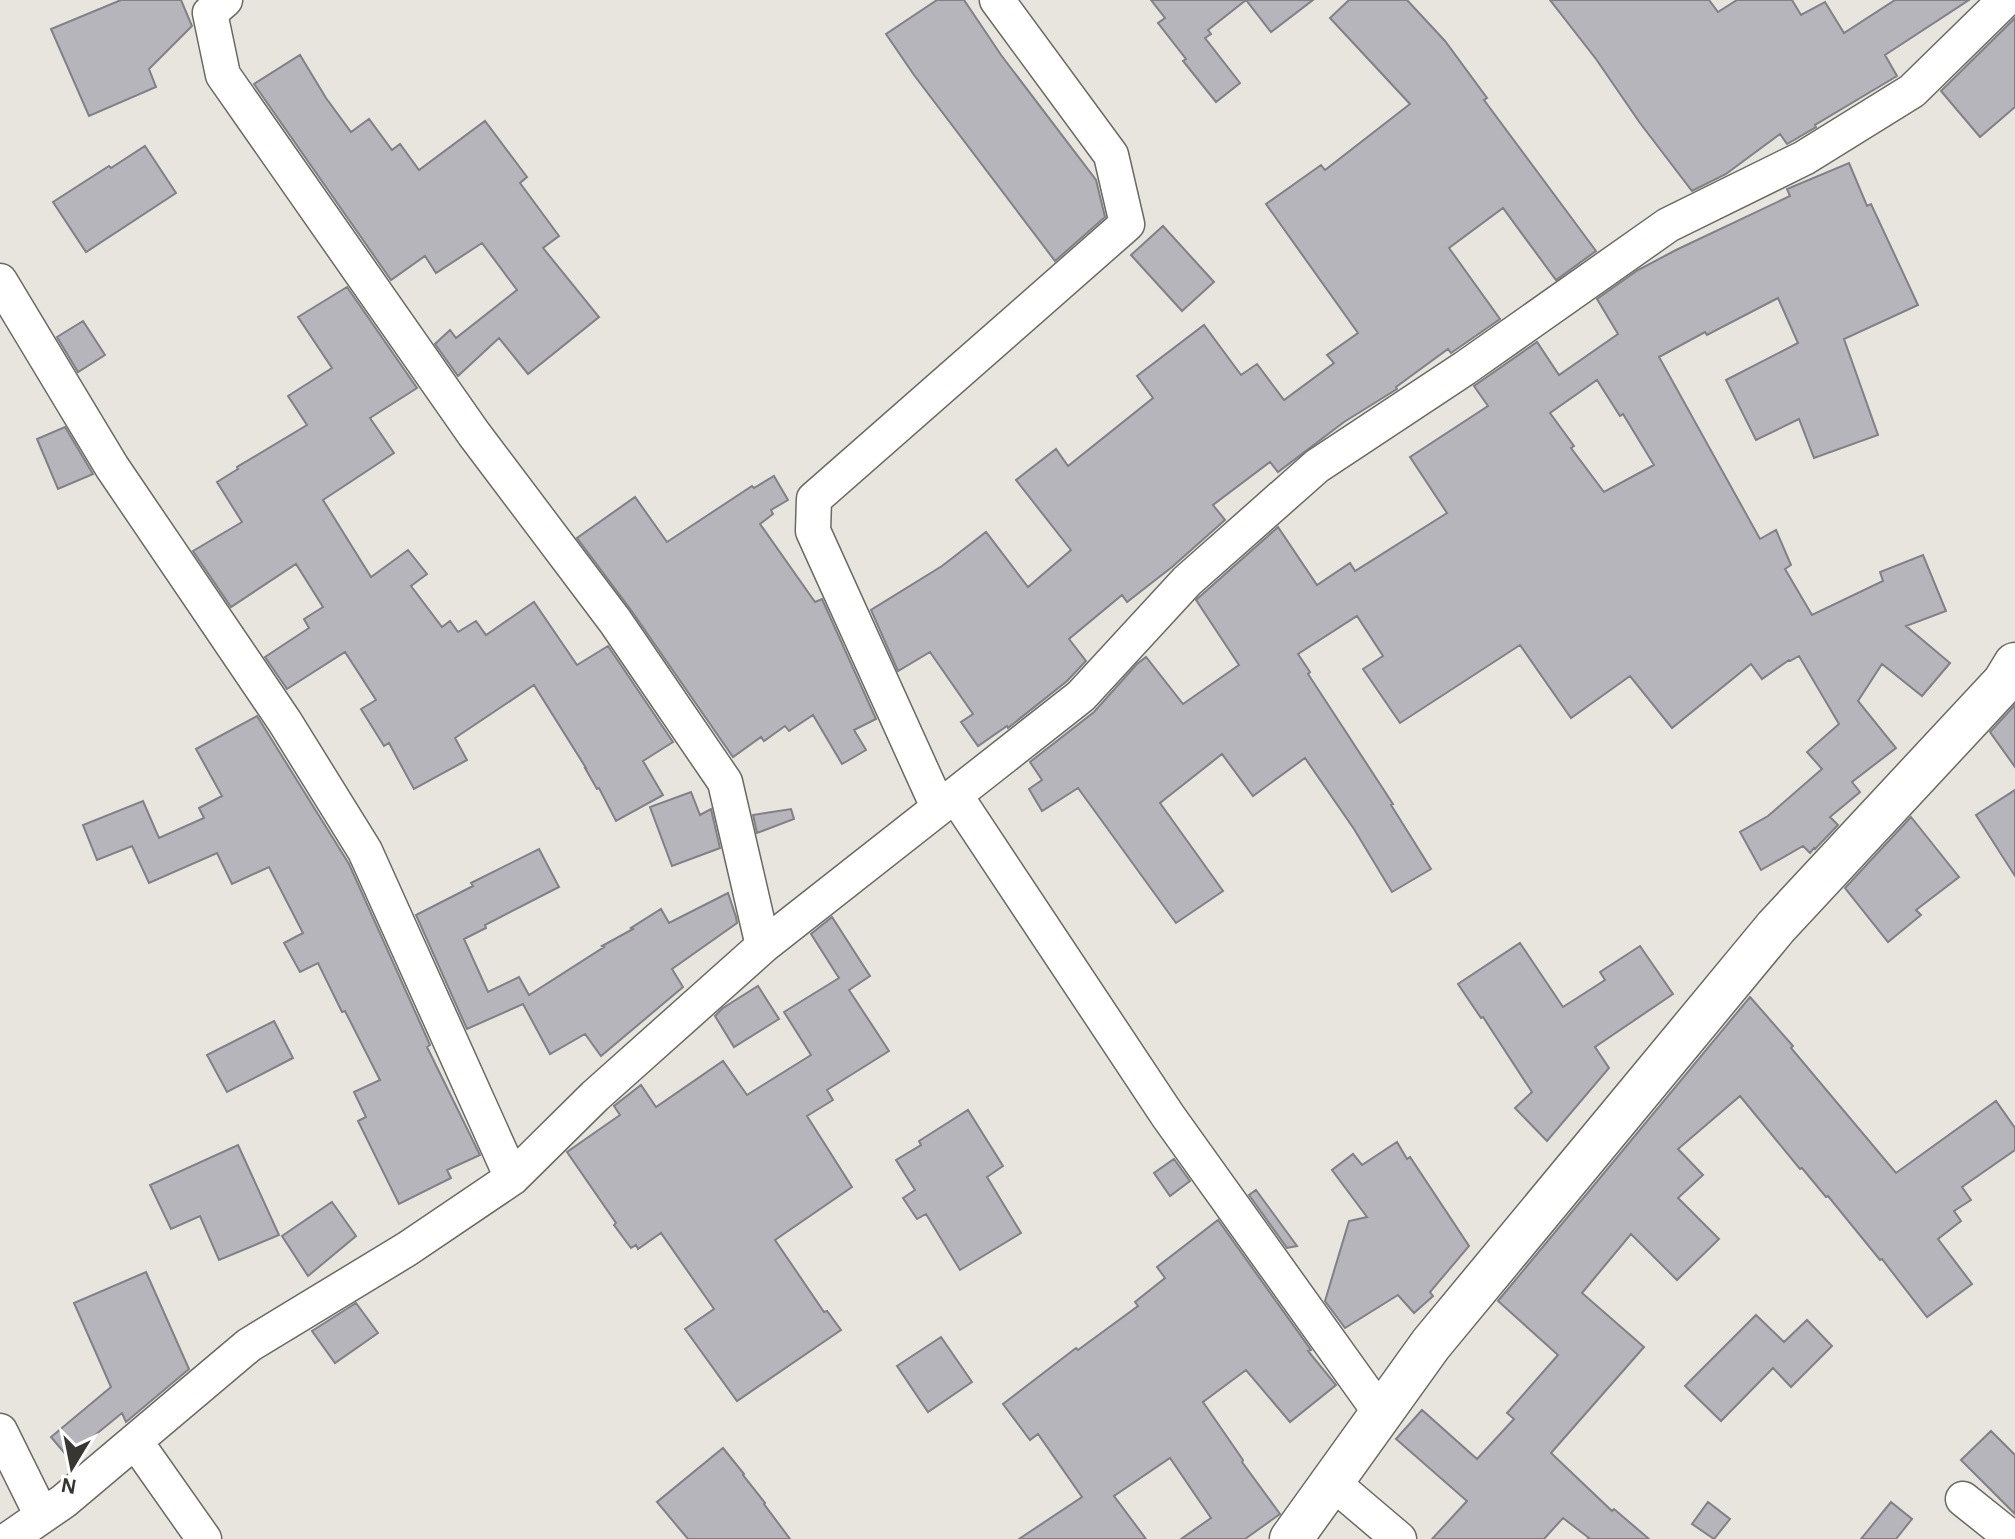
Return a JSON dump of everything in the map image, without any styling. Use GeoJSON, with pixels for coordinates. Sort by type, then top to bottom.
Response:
{"type":"FeatureCollection","features":[{"type":"Feature","properties":{"kind":"street"},"geometry":{"type":"LineString","coordinates":[[225,0],[210,13],[223,75],[474,434],[615,621],[725,782],[763,946]]}},
{"type":"Feature","properties":{"kind":"street"},"geometry":{"type":"LineString","coordinates":[[0,1431],[32,1529],[249,1345],[407,1249],[512,1178],[595,1096],[763,946],[1081,696],[1187,581],[1317,466],[1465,368],[1668,225],[1804,158],[1912,91],[1998,3]]}},
{"type":"Feature","properties":{"kind":"street"},"geometry":{"type":"LineString","coordinates":[[1010,7],[1111,155],[1127,224],[814,499],[813,531],[947,801],[1382,1415]]}},
{"type":"Feature","properties":{"kind":"street"},"geometry":{"type":"LineString","coordinates":[[0,281],[112,467],[285,722],[365,851],[512,1178]]}},
{"type":"Feature","properties":{"kind":"street"},"geometry":{"type":"LineString","coordinates":[[1291,1539],[1431,1344],[1776,927],[2004,682],[2015,664]]}},
{"type":"Feature","properties":{"kind":"street"},"geometry":{"type":"LineString","coordinates":[[135,1441],[204,1539]]}},
{"type":"Feature","properties":{"kind":"street"},"geometry":{"type":"LineString","coordinates":[[1333,1483],[1399,1539]]}},
{"type":"Feature","properties":{"kind":"street"},"geometry":{"type":"LineString","coordinates":[[1963,1499],[2013,1539]]}},
{"type":"Feature","properties":{"kind":"building"},"geometry":{"type":"Polygon","coordinates":[[[121,0],[181,0],[192,26],[149,69],[156,87],[89,116],[51,29],[121,0]]]}},
{"type":"Feature","properties":{"kind":"building"},"geometry":{"type":"Polygon","coordinates":[[[937,0],[964,0],[1001,55],[1096,180],[1105,217],[1055,261],[886,34],[937,0]]]}},
{"type":"Feature","properties":{"kind":"building"},"geometry":{"type":"Polygon","coordinates":[[[1151,0],[1246,0],[1208,30],[1211,34],[1205,38],[1240,83],[1216,102],[1158,23],[1165,18],[1151,0]]]}},
{"type":"Feature","properties":{"kind":"building"},"geometry":{"type":"Polygon","coordinates":[[[1246,0],[1313,0],[1271,32],[1246,0]]]}},
{"type":"Feature","properties":{"kind":"building"},"geometry":{"type":"Polygon","coordinates":[[[1349,0],[1407,0],[1445,41],[1487,98],[1484,100],[1596,251],[1556,280],[1503,208],[1449,248],[1500,319],[1451,353],[1448,349],[1397,389],[1344,422],[1278,472],[1270,462],[1213,505],[1225,520],[1127,602],[1122,595],[1069,639],[1086,661],[1067,681],[1008,728],[978,746],[961,722],[973,714],[930,652],[898,671],[871,610],[942,566],[986,532],[1028,587],[1071,550],[1016,480],[1056,449],[1068,466],[1153,398],[1137,376],[1204,325],[1241,375],[1257,364],[1284,400],[1334,363],[1327,355],[1358,333],[1266,204],[1321,165],[1325,170],[1410,104],[1330,18],[1349,0]]]}},
{"type":"Feature","properties":{"kind":"building"},"geometry":{"type":"Polygon","coordinates":[[[1550,0],[1709,0],[1718,12],[1737,0],[1792,0],[1801,15],[1825,2],[1844,33],[1895,0],[1969,0],[1885,55],[1897,76],[1787,144],[1780,134],[1726,174],[1692,191],[1550,0]]]}},
{"type":"Feature","properties":{"kind":"building"},"geometry":{"type":"Polygon","coordinates":[[[2015,18],[2015,107],[1980,137],[1941,91],[2015,18]]]}},
{"type":"Feature","properties":{"kind":"building"},"geometry":{"type":"Polygon","coordinates":[[[300,55],[351,132],[369,119],[392,150],[400,144],[419,170],[485,121],[527,177],[520,183],[559,236],[543,248],[599,317],[528,374],[499,338],[458,376],[435,344],[450,330],[456,338],[517,290],[482,243],[436,273],[425,256],[391,280],[254,84],[300,55]]]}},
{"type":"Feature","properties":{"kind":"building"},"geometry":{"type":"Polygon","coordinates":[[[145,146],[176,193],[86,252],[53,202],[145,146]]]}},
{"type":"Feature","properties":{"kind":"building"},"geometry":{"type":"Polygon","coordinates":[[[1849,163],[1867,206],[1871,204],[1918,305],[1844,339],[1878,435],[1814,458],[1799,419],[1756,440],[1726,380],[1798,343],[1778,298],[1659,357],[1760,539],[1776,530],[1791,565],[1785,569],[1812,615],[1883,581],[1880,572],[1923,555],[1946,611],[1906,626],[1950,663],[1922,696],[1882,664],[1858,701],[1896,748],[1852,782],[1860,792],[1830,817],[1838,825],[1815,849],[1810,853],[1803,846],[1761,870],[1740,832],[1768,816],[1822,769],[1807,752],[1839,724],[1799,656],[1762,679],[1751,664],[1672,728],[1630,676],[1571,718],[1520,645],[1400,723],[1363,669],[1383,656],[1357,616],[1298,654],[1431,869],[1392,892],[1354,829],[1305,758],[1253,796],[1222,754],[1160,803],[1223,891],[1176,923],[1078,788],[1042,811],[1029,789],[1042,780],[1030,762],[1094,712],[1146,657],[1183,704],[1239,665],[1196,600],[1278,527],[1317,585],[1350,563],[1355,571],[1447,513],[1410,457],[1488,406],[1474,386],[1537,342],[1559,375],[1618,334],[1597,299],[1638,270],[1790,196],[1787,189],[1849,163]],[[1597,380],[1550,413],[1574,446],[1571,448],[1604,492],[1654,465],[1623,414],[1620,416],[1597,380]]]}},
{"type":"Feature","properties":{"kind":"building"},"geometry":{"type":"Polygon","coordinates":[[[1163,226],[1214,282],[1182,311],[1131,255],[1163,226]]]}},
{"type":"Feature","properties":{"kind":"building"},"geometry":{"type":"Polygon","coordinates":[[[347,287],[417,388],[370,418],[394,453],[323,500],[371,577],[408,550],[427,574],[411,586],[442,627],[450,621],[458,632],[476,621],[486,635],[534,602],[577,665],[608,646],[673,742],[643,761],[663,795],[616,821],[599,788],[534,685],[455,738],[467,760],[414,789],[389,743],[384,746],[361,709],[376,700],[345,652],[287,689],[265,657],[309,628],[304,619],[323,607],[296,564],[231,607],[193,551],[242,522],[217,482],[307,425],[288,396],[332,368],[298,317],[347,287]]]}},
{"type":"Feature","properties":{"kind":"building"},"geometry":{"type":"Polygon","coordinates":[[[83,321],[105,355],[78,372],[57,337],[83,321]]]}},
{"type":"Feature","properties":{"kind":"building"},"geometry":{"type":"Polygon","coordinates":[[[65,427],[93,474],[58,489],[37,439],[65,427]]]}},
{"type":"Feature","properties":{"kind":"building"},"geometry":{"type":"Polygon","coordinates":[[[774,476],[788,500],[771,510],[773,514],[760,524],[815,602],[822,599],[876,719],[854,730],[866,750],[842,764],[813,715],[789,731],[785,726],[764,741],[761,737],[733,757],[577,538],[635,497],[667,542],[752,486],[754,488],[774,476]]]}},
{"type":"Feature","properties":{"kind":"building"},"geometry":{"type":"Polygon","coordinates":[[[2015,705],[2015,767],[1990,732],[2015,705]]]}},
{"type":"Feature","properties":{"kind":"building"},"geometry":{"type":"Polygon","coordinates":[[[257,716],[349,864],[430,1045],[427,1047],[480,1155],[447,1170],[451,1178],[399,1204],[358,1121],[366,1117],[354,1092],[380,1080],[318,963],[300,972],[284,943],[303,933],[269,867],[232,884],[217,853],[149,883],[132,846],[97,860],[83,825],[143,801],[159,838],[204,818],[199,808],[222,796],[196,749],[257,716]]]}},
{"type":"Feature","properties":{"kind":"building"},"geometry":{"type":"Polygon","coordinates":[[[2015,790],[2015,876],[1976,815],[2015,790]]]}},
{"type":"Feature","properties":{"kind":"building"},"geometry":{"type":"Polygon","coordinates":[[[691,792],[700,815],[711,809],[720,848],[672,866],[650,807],[691,792]]]}},
{"type":"Feature","properties":{"kind":"building"},"geometry":{"type":"Polygon","coordinates":[[[791,809],[794,819],[757,833],[753,815],[791,809]]]}},
{"type":"Feature","properties":{"kind":"building"},"geometry":{"type":"Polygon","coordinates":[[[1911,817],[1959,877],[1916,910],[1921,915],[1888,942],[1845,888],[1911,817]]]}},
{"type":"Feature","properties":{"kind":"building"},"geometry":{"type":"Polygon","coordinates":[[[539,849],[559,887],[464,939],[488,992],[519,977],[529,995],[661,909],[669,923],[728,893],[736,917],[737,923],[672,969],[683,987],[601,1056],[585,1034],[550,1054],[523,1004],[467,1029],[416,915],[539,849]]]}},
{"type":"Feature","properties":{"kind":"building"},"geometry":{"type":"Polygon","coordinates":[[[832,917],[870,976],[849,990],[889,1051],[827,1090],[833,1100],[807,1116],[852,1187],[775,1240],[824,1312],[827,1311],[841,1330],[737,1401],[685,1329],[714,1309],[661,1233],[638,1249],[636,1245],[631,1248],[567,1152],[620,1115],[614,1106],[641,1085],[656,1107],[723,1061],[747,1095],[811,1055],[784,1012],[839,978],[811,934],[832,917]]]}},
{"type":"Feature","properties":{"kind":"building"},"geometry":{"type":"Polygon","coordinates":[[[1520,943],[1563,1007],[1605,980],[1600,972],[1640,946],[1673,994],[1595,1047],[1609,1068],[1547,1141],[1515,1108],[1532,1092],[1458,984],[1520,943]]]}},
{"type":"Feature","properties":{"kind":"building"},"geometry":{"type":"Polygon","coordinates":[[[758,986],[779,1019],[734,1047],[715,1016],[758,986]]]}},
{"type":"Feature","properties":{"kind":"building"},"geometry":{"type":"Polygon","coordinates":[[[1750,997],[1896,1173],[1996,1101],[2015,1128],[2015,1150],[1962,1187],[1971,1200],[1954,1211],[1961,1221],[1938,1239],[1972,1284],[1927,1317],[1882,1259],[1828,1196],[1800,1169],[1740,1096],[1678,1149],[1703,1175],[1678,1198],[1719,1239],[1677,1280],[1631,1234],[1582,1293],[1644,1347],[1551,1453],[1612,1511],[1614,1509],[1649,1539],[1587,1539],[1563,1518],[1544,1539],[1432,1539],[1467,1501],[1396,1439],[1422,1410],[1477,1459],[1514,1419],[1507,1413],[1558,1355],[1498,1301],[1750,997]]]}},
{"type":"Feature","properties":{"kind":"building"},"geometry":{"type":"Polygon","coordinates":[[[274,1021],[293,1058],[227,1092],[207,1055],[274,1021]]]}},
{"type":"Feature","properties":{"kind":"building"},"geometry":{"type":"Polygon","coordinates":[[[968,1110],[1003,1166],[987,1177],[1021,1233],[960,1270],[926,1214],[917,1219],[903,1198],[915,1190],[896,1160],[921,1145],[919,1141],[968,1110]]]}},
{"type":"Feature","properties":{"kind":"building"},"geometry":{"type":"Polygon","coordinates":[[[1397,1142],[1469,1246],[1430,1292],[1433,1296],[1414,1313],[1398,1295],[1345,1328],[1325,1301],[1349,1221],[1367,1217],[1332,1170],[1353,1154],[1362,1165],[1397,1142]]]}},
{"type":"Feature","properties":{"kind":"building"},"geometry":{"type":"Polygon","coordinates":[[[238,1145],[279,1235],[219,1260],[200,1216],[171,1229],[150,1185],[238,1145]]]}},
{"type":"Feature","properties":{"kind":"building"},"geometry":{"type":"Polygon","coordinates":[[[1174,1159],[1190,1181],[1170,1196],[1154,1173],[1174,1159]]]}},
{"type":"Feature","properties":{"kind":"building"},"geometry":{"type":"Polygon","coordinates":[[[1256,1190],[1297,1246],[1287,1248],[1249,1195],[1256,1190]]]}},
{"type":"Feature","properties":{"kind":"building"},"geometry":{"type":"Polygon","coordinates":[[[332,1202],[356,1236],[308,1276],[282,1236],[332,1202]]]}},
{"type":"Feature","properties":{"kind":"building"},"geometry":{"type":"Polygon","coordinates":[[[1218,1220],[1311,1350],[1308,1351],[1336,1385],[1290,1422],[1246,1370],[1203,1402],[1280,1514],[1245,1539],[1181,1539],[1211,1518],[1170,1458],[1114,1496],[1146,1539],[1019,1539],[1082,1497],[1038,1434],[1030,1440],[1003,1404],[1076,1348],[1078,1350],[1138,1306],[1135,1302],[1165,1278],[1157,1267],[1218,1220]]]}},
{"type":"Feature","properties":{"kind":"building"},"geometry":{"type":"Polygon","coordinates":[[[146,1272],[189,1369],[126,1422],[122,1413],[68,1457],[51,1437],[111,1387],[74,1303],[146,1272]]]}},
{"type":"Feature","properties":{"kind":"building"},"geometry":{"type":"Polygon","coordinates":[[[356,1303],[378,1333],[335,1363],[312,1331],[356,1303]]]}},
{"type":"Feature","properties":{"kind":"building"},"geometry":{"type":"Polygon","coordinates":[[[1756,1315],[1784,1342],[1807,1320],[1832,1346],[1791,1387],[1773,1368],[1721,1421],[1685,1386],[1756,1315]]]}},
{"type":"Feature","properties":{"kind":"building"},"geometry":{"type":"Polygon","coordinates":[[[941,1337],[972,1382],[928,1412],[897,1366],[941,1337]]]}},
{"type":"Feature","properties":{"kind":"building"},"geometry":{"type":"Polygon","coordinates":[[[1991,1431],[2015,1455],[2015,1514],[1961,1460],[1991,1431]]]}},
{"type":"Feature","properties":{"kind":"building"},"geometry":{"type":"Polygon","coordinates":[[[723,1448],[790,1539],[688,1539],[657,1502],[723,1448]]]}},
{"type":"Feature","properties":{"kind":"building"},"geometry":{"type":"Polygon","coordinates":[[[1708,1502],[1730,1519],[1714,1539],[1692,1524],[1708,1502]]]}},
{"type":"Feature","properties":{"kind":"building"},"geometry":{"type":"Polygon","coordinates":[[[1891,1502],[1912,1519],[1896,1539],[1861,1539],[1891,1502]]]}}]}
